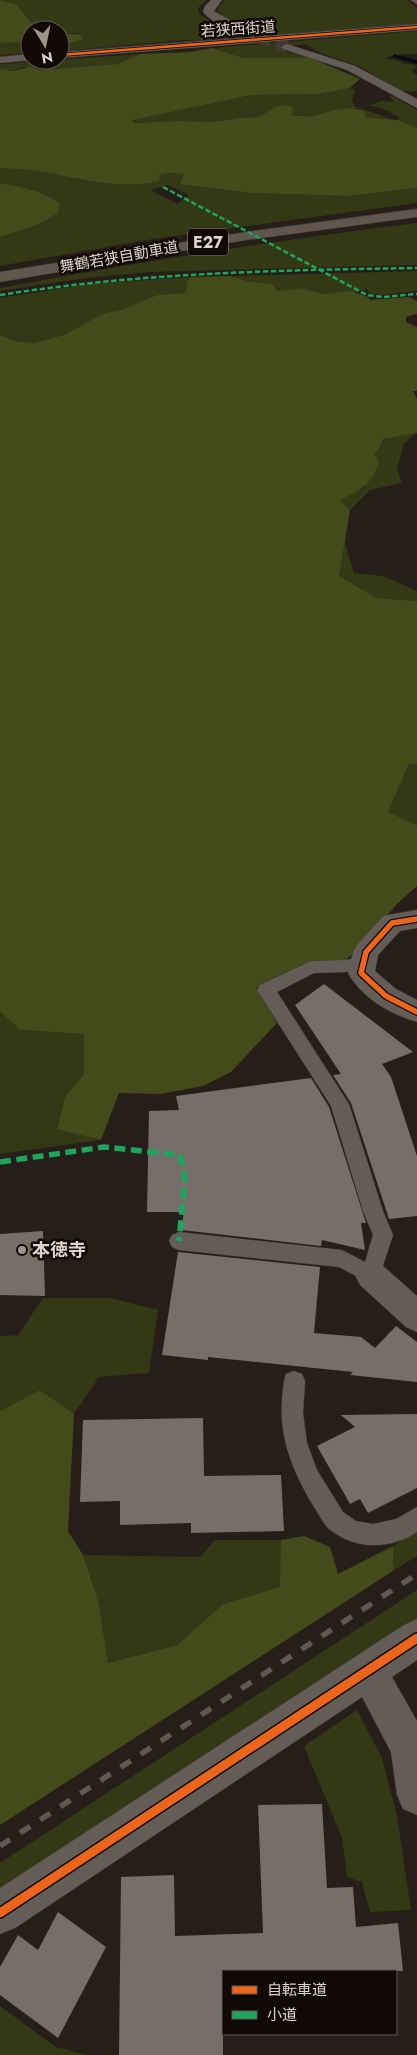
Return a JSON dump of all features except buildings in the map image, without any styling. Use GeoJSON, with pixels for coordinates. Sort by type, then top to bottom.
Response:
{"type":"FeatureCollection","features":[{"type":"Feature","properties":{"kind":"highway","name":"舞鶴若狭自動車道"},"geometry":{"type":"LineString","coordinates":[[0,277],[246,236],[417,213]]}},
{"type":"Feature","properties":{"kind":"street"},"geometry":{"type":"LineString","coordinates":[[217,0],[210,6],[208,12],[243,32]]}},
{"type":"Feature","properties":{"kind":"street","name":"若狭西街道"},"geometry":{"type":"LineString","coordinates":[[70,54],[417,28]]}},
{"type":"Feature","properties":{"kind":"street"},"geometry":{"type":"LineString","coordinates":[[287,46],[351,68],[417,104]]}},
{"type":"Feature","properties":{"kind":"street"},"geometry":{"type":"LineString","coordinates":[[0,60],[20,58]]}},
{"type":"Feature","properties":{"kind":"street"},"geometry":{"type":"LineString","coordinates":[[417,919],[392,923],[366,952],[361,972],[369,983],[390,1000],[417,1012]]}},
{"type":"Feature","properties":{"kind":"street"},"geometry":{"type":"LineString","coordinates":[[370,1275],[417,1316]]}},
{"type":"Feature","properties":{"kind":"street"},"geometry":{"type":"LineString","coordinates":[[0,1914],[417,1638]]}},
{"type":"Feature","properties":{"kind":"street"},"geometry":{"type":"LineString","coordinates":[[368,1670],[410,1748],[417,1795]]}},
{"type":"Feature","properties":{"kind":"lane"},"geometry":{"type":"LineString","coordinates":[[179,1241],[325,1256],[342,1260],[370,1275],[383,1235],[373,1211],[340,1104],[266,990],[311,967],[362,963]]}},
{"type":"Feature","properties":{"kind":"lane"},"geometry":{"type":"LineString","coordinates":[[294,1382],[292,1413],[296,1443],[308,1476],[336,1520],[352,1532],[373,1535],[401,1529],[417,1518]]}},
{"type":"Feature","properties":{"kind":"green space"},"geometry":{"type":"Polygon","coordinates":[[[0,0],[206,0],[198,8],[199,14],[233,34],[260,31],[237,24],[222,15],[218,11],[219,6],[225,0],[407,0],[417,8],[417,24],[70,50],[70,42],[77,33],[70,33],[70,20],[29,20],[16,4],[0,0]]]}},
{"type":"Feature","properties":{"kind":"green space"},"geometry":{"type":"Polygon","coordinates":[[[0,0],[16,4],[29,20],[20,20],[20,42],[0,43],[0,0]]]}},
{"type":"Feature","properties":{"kind":"green space"},"geometry":{"type":"Polygon","coordinates":[[[417,31],[417,54],[385,58],[417,65],[412,72],[417,75],[417,91],[402,91],[359,66],[320,53],[306,44],[273,48],[311,58],[244,58],[212,48],[417,31]]]}},
{"type":"Feature","properties":{"kind":"green space"},"geometry":{"type":"Polygon","coordinates":[[[70,34],[81,35],[83,39],[70,43],[70,34]]]}},
{"type":"Feature","properties":{"kind":"green space"},"geometry":{"type":"Polygon","coordinates":[[[20,42],[20,54],[0,55],[0,43],[20,42]]]}},
{"type":"Feature","properties":{"kind":"green space"},"geometry":{"type":"Polygon","coordinates":[[[212,48],[244,58],[311,58],[360,79],[350,88],[319,94],[251,95],[132,120],[135,123],[213,122],[259,117],[275,107],[287,105],[293,108],[291,115],[304,116],[345,108],[359,109],[365,112],[365,117],[398,120],[417,128],[417,188],[348,196],[251,193],[180,184],[184,174],[169,173],[159,175],[160,181],[127,185],[95,182],[31,170],[0,168],[0,69],[13,71],[70,70],[70,68],[118,64],[140,54],[190,52],[212,48]]]}},
{"type":"Feature","properties":{"kind":"green space"},"geometry":{"type":"Polygon","coordinates":[[[140,54],[119,64],[70,68],[70,59],[140,54]]]}},
{"type":"Feature","properties":{"kind":"green space"},"geometry":{"type":"Polygon","coordinates":[[[20,63],[20,68],[12,71],[0,69],[0,64],[20,63]]]}},
{"type":"Feature","properties":{"kind":"green space"},"geometry":{"type":"Polygon","coordinates":[[[350,88],[355,90],[352,101],[354,106],[392,119],[365,117],[358,108],[339,109],[310,116],[291,115],[275,107],[259,117],[213,122],[135,123],[132,119],[251,95],[319,94],[350,88]]]}},
{"type":"Feature","properties":{"kind":"green space"},"geometry":{"type":"Polygon","coordinates":[[[391,95],[417,110],[417,128],[398,120],[399,118],[384,109],[368,106],[381,101],[395,102],[390,97],[391,95]]]}},
{"type":"Feature","properties":{"kind":"green space"},"geometry":{"type":"Polygon","coordinates":[[[0,168],[31,170],[95,182],[127,185],[160,181],[159,175],[169,173],[184,174],[181,184],[252,193],[348,196],[417,188],[417,203],[146,240],[0,266],[0,237],[37,225],[31,189],[0,183],[0,168]],[[168,185],[151,190],[177,204],[189,195],[168,185]]]}},
{"type":"Feature","properties":{"kind":"green space"},"geometry":{"type":"Polygon","coordinates":[[[0,183],[46,195],[60,204],[58,213],[37,225],[0,237],[0,183]]]}},
{"type":"Feature","properties":{"kind":"green space"},"geometry":{"type":"Polygon","coordinates":[[[417,223],[417,265],[150,272],[86,278],[0,291],[0,288],[156,260],[417,223]]]}},
{"type":"Feature","properties":{"kind":"green space"},"geometry":{"type":"Polygon","coordinates":[[[417,271],[417,291],[382,295],[369,293],[367,289],[357,292],[324,294],[300,288],[277,291],[272,284],[247,281],[231,276],[417,271]]]}},
{"type":"Feature","properties":{"kind":"green space"},"geometry":{"type":"Polygon","coordinates":[[[231,276],[247,281],[272,284],[277,291],[300,288],[324,294],[351,291],[368,297],[370,300],[409,297],[417,301],[417,314],[406,317],[406,322],[417,327],[417,391],[413,391],[417,399],[417,433],[383,439],[381,446],[374,454],[379,462],[373,476],[359,490],[340,500],[350,510],[339,576],[377,598],[417,601],[417,764],[409,764],[388,812],[417,825],[417,886],[397,904],[357,951],[344,961],[309,962],[256,988],[277,1023],[231,1072],[203,1086],[160,1094],[119,1093],[101,1140],[57,1129],[65,1097],[84,1074],[84,1034],[21,1030],[0,1012],[0,335],[15,341],[33,343],[64,335],[104,313],[121,310],[157,295],[186,293],[187,282],[191,277],[231,276]]]}},
{"type":"Feature","properties":{"kind":"green space"},"geometry":{"type":"Polygon","coordinates":[[[191,277],[187,282],[186,293],[157,295],[121,310],[104,313],[64,335],[33,343],[15,341],[0,335],[0,298],[89,284],[191,277]]]}},
{"type":"Feature","properties":{"kind":"green space"},"geometry":{"type":"Polygon","coordinates":[[[417,433],[404,443],[397,470],[402,483],[370,490],[350,510],[340,500],[364,487],[374,454],[381,446],[383,439],[417,433]]]}},
{"type":"Feature","properties":{"kind":"green space"},"geometry":{"type":"Polygon","coordinates":[[[344,540],[354,573],[383,576],[417,591],[417,601],[377,598],[339,576],[344,540]]]}},
{"type":"Feature","properties":{"kind":"green space"},"geometry":{"type":"Polygon","coordinates":[[[409,764],[417,764],[417,825],[388,812],[409,764]]]}},
{"type":"Feature","properties":{"kind":"green space"},"geometry":{"type":"Polygon","coordinates":[[[0,1012],[22,1030],[84,1034],[84,1074],[65,1097],[57,1128],[101,1140],[0,1154],[0,1012]]]}},
{"type":"Feature","properties":{"kind":"green space"},"geometry":{"type":"Polygon","coordinates":[[[43,1298],[110,1298],[158,1310],[149,1373],[99,1377],[74,1414],[40,1390],[0,1411],[0,1336],[18,1335],[43,1298]]]}},
{"type":"Feature","properties":{"kind":"green space"},"geometry":{"type":"Polygon","coordinates":[[[40,1390],[74,1414],[68,1531],[83,1555],[99,1604],[108,1663],[177,1645],[223,1604],[280,1587],[281,1540],[304,1536],[330,1547],[338,1574],[393,1546],[393,1571],[0,1825],[0,1411],[40,1390]]]}},
{"type":"Feature","properties":{"kind":"green space"},"geometry":{"type":"Polygon","coordinates":[[[417,1530],[417,1556],[393,1571],[393,1546],[417,1530]]]}},
{"type":"Feature","properties":{"kind":"green space"},"geometry":{"type":"Polygon","coordinates":[[[215,1540],[281,1540],[281,1587],[223,1604],[177,1645],[108,1663],[99,1604],[83,1555],[200,1557],[215,1540]]]}},
{"type":"Feature","properties":{"kind":"green space"},"geometry":{"type":"Polygon","coordinates":[[[417,1590],[417,1619],[0,1892],[0,1863],[417,1590]]]}},
{"type":"Feature","properties":{"kind":"green space"},"geometry":{"type":"Polygon","coordinates":[[[357,1710],[382,1758],[397,1816],[411,1910],[370,1912],[362,1882],[347,1877],[342,1838],[304,1746],[357,1710]]]}},
{"type":"Feature","properties":{"kind":"green space"},"geometry":{"type":"Polygon","coordinates":[[[0,2006],[56,2047],[86,2055],[0,2055],[0,2006]]]}},
{"type":"Feature","properties":{"kind":"waterway"},"geometry":{"type":"LineString","coordinates":[[394,56],[417,62]]}},
{"type":"Feature","properties":{"kind":"tunnel"},"geometry":{"type":"LineString","coordinates":[[243,32],[287,47]]}},
{"type":"Feature","properties":{"kind":"railway"},"geometry":{"type":"LineString","coordinates":[[0,1846],[417,1574]]}},
{"type":"Feature","properties":{"kind":"marked path"},"geometry":{"type":"LineString","coordinates":[[163,187],[367,295],[383,297],[417,294]]}},
{"type":"Feature","properties":{"kind":"marked path"},"geometry":{"type":"LineString","coordinates":[[0,295],[52,287],[156,276],[260,271],[417,268]]}},
{"type":"Feature","properties":{"kind":"marked path"},"geometry":{"type":"LineString","coordinates":[[0,1162],[104,1147],[180,1155],[185,1179],[179,1241]]}},
{"type":"Feature","properties":{"kind":"cycle path"},"geometry":{"type":"LineString","coordinates":[[70,54],[417,27]]}},
{"type":"Feature","properties":{"kind":"cycle path"},"geometry":{"type":"LineString","coordinates":[[417,919],[392,923],[366,952],[361,973],[386,996],[417,1012]]}},
{"type":"Feature","properties":{"kind":"cycle path"},"geometry":{"type":"LineString","coordinates":[[0,1913],[417,1638]]}},
{"type":"Feature","properties":{"kind":"place","name":"本徳寺"},"geometry":{"type":"Point","coordinates":[22,1250]}}]}
